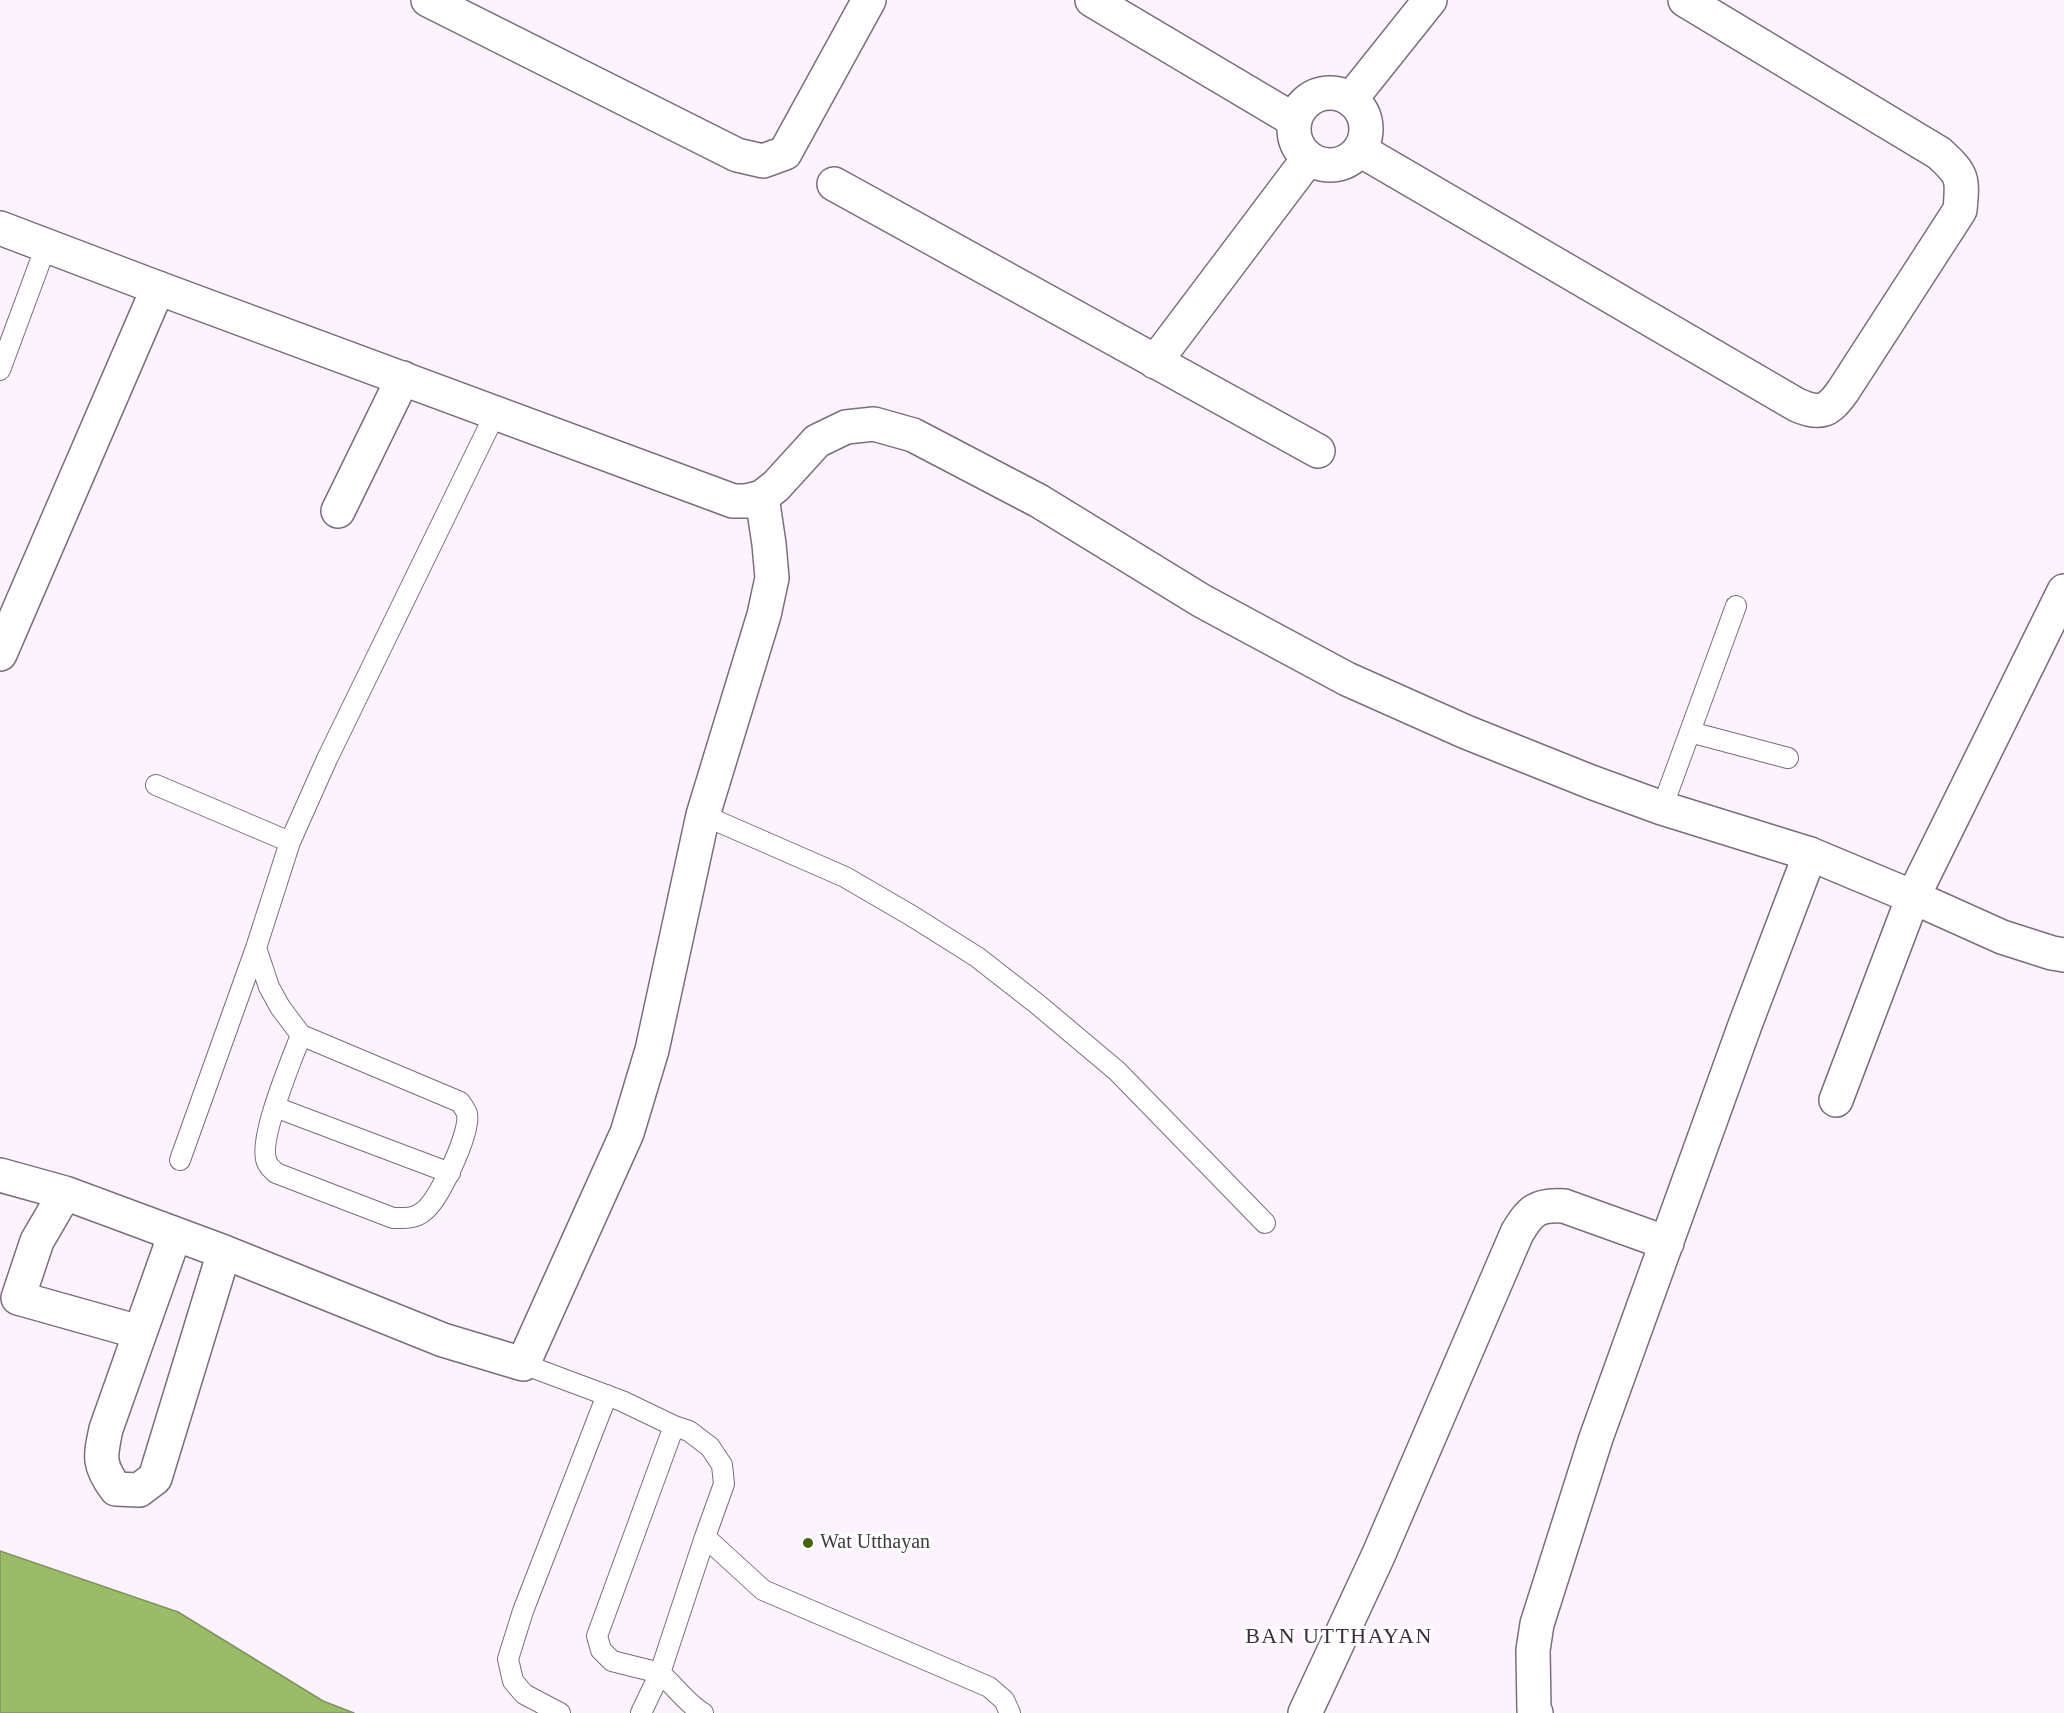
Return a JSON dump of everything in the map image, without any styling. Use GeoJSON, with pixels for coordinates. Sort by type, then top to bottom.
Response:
{"type":"FeatureCollection","features":[{"type":"Feature","properties":{"kind":"street"},"geometry":{"type":"LineString","coordinates":[[429,0],[737,155],[764,161],[785,153],[869,0]]}},
{"type":"Feature","properties":{"kind":"street"},"geometry":{"type":"LineString","coordinates":[[1092,0],[1294,120]]}},
{"type":"Feature","properties":{"kind":"street"},"geometry":{"type":"LineString","coordinates":[[1352,99],[1430,0]]}},
{"type":"Feature","properties":{"kind":"street"},"geometry":{"type":"LineString","coordinates":[[1360,150],[1797,405],[1810,411],[1825,410],[1834,404],[1843,391],[1960,210],[1962,186],[1957,170],[1939,153],[1685,0]]}},
{"type":"Feature","properties":{"kind":"street"},"geometry":{"type":"LineString","coordinates":[[1324,93],[1338,93],[1352,99],[1361,110],[1366,123],[1366,137],[1360,150],[1350,160],[1336,165],[1322,165],[1308,159],[1298,149],[1293,135],[1294,120],[1300,108],[1310,98],[1324,93]]}},
{"type":"Feature","properties":{"kind":"street"},"geometry":{"type":"LineString","coordinates":[[1155,362],[1308,159]]}},
{"type":"Feature","properties":{"kind":"street"},"geometry":{"type":"LineString","coordinates":[[834,184],[1318,451]]}},
{"type":"Feature","properties":{"kind":"street"},"geometry":{"type":"LineString","coordinates":[[0,228],[733,501],[747,501],[762,497],[776,486],[817,441],[846,427],[874,424],[913,435],[1039,501],[1202,601],[1347,679],[1466,732],[1662,808],[1810,854],[1913,897],[2002,938],[2064,955]]}},
{"type":"Feature","properties":{"kind":"street"},"geometry":{"type":"LineString","coordinates":[[0,654],[158,288]]}},
{"type":"Feature","properties":{"kind":"street"},"geometry":{"type":"LineString","coordinates":[[338,511],[403,378]]}},
{"type":"Feature","properties":{"kind":"street"},"geometry":{"type":"LineString","coordinates":[[0,1175],[65,1193],[224,1252],[443,1341],[523,1364],[627,1133],[652,1050],[703,815],[764,615],[772,578],[762,497]]}},
{"type":"Feature","properties":{"kind":"street"},"geometry":{"type":"LineString","coordinates":[[1836,1100],[1913,897],[2064,591]]}},
{"type":"Feature","properties":{"kind":"street"},"geometry":{"type":"LineString","coordinates":[[1534,1712],[1533,1650],[1537,1624],[1596,1438],[1745,1025],[1810,854]]}},
{"type":"Feature","properties":{"kind":"street"},"geometry":{"type":"LineString","coordinates":[[65,1193],[9,1296],[139,1332]]}},
{"type":"Feature","properties":{"kind":"street"},"geometry":{"type":"LineString","coordinates":[[1305,1713],[1378,1556],[1517,1233],[1526,1218],[1536,1209],[1550,1205],[1564,1206],[1667,1243]]}},
{"type":"Feature","properties":{"kind":"street"},"geometry":{"type":"LineString","coordinates":[[175,1234],[106,1429],[101,1455],[104,1474],[116,1489],[139,1490],[155,1478],[224,1252]]}},
{"type":"Feature","properties":{"kind":"lane"},"geometry":{"type":"LineString","coordinates":[[0,370],[46,246]]}},
{"type":"Feature","properties":{"kind":"lane"},"geometry":{"type":"LineString","coordinates":[[180,1160],[256,948],[290,842],[332,749],[496,412]]}},
{"type":"Feature","properties":{"kind":"lane"},"geometry":{"type":"LineString","coordinates":[[1662,808],[1736,606]]}},
{"type":"Feature","properties":{"kind":"lane"},"geometry":{"type":"LineString","coordinates":[[1690,732],[1788,758]]}},
{"type":"Feature","properties":{"kind":"lane"},"geometry":{"type":"LineString","coordinates":[[156,785],[290,842]]}},
{"type":"Feature","properties":{"kind":"lane"},"geometry":{"type":"LineString","coordinates":[[703,815],[845,877],[977,957],[1117,1071],[1265,1223]]}},
{"type":"Feature","properties":{"kind":"lane"},"geometry":{"type":"LineString","coordinates":[[256,948],[269,987],[280,1007],[301,1035],[460,1102],[467,1112],[467,1126],[450,1173],[426,1210],[410,1218],[393,1218],[276,1173],[267,1162],[264,1146],[275,1107],[301,1035]]}},
{"type":"Feature","properties":{"kind":"lane"},"geometry":{"type":"LineString","coordinates":[[275,1107],[450,1173]]}},
{"type":"Feature","properties":{"kind":"lane"},"geometry":{"type":"LineString","coordinates":[[523,1364],[608,1395],[688,1431],[710,1447],[722,1465],[724,1484],[660,1673],[641,1713]]}},
{"type":"Feature","properties":{"kind":"lane"},"geometry":{"type":"LineString","coordinates":[[560,1713],[524,1694],[513,1681],[508,1659],[523,1611],[608,1395]]}},
{"type":"Feature","properties":{"kind":"lane"},"geometry":{"type":"LineString","coordinates":[[674,1426],[597,1636],[601,1650],[612,1660],[660,1673],[693,1707],[703,1713]]}},
{"type":"Feature","properties":{"kind":"lane"},"geometry":{"type":"LineString","coordinates":[[705,1537],[764,1590],[989,1687],[1004,1700],[1010,1713]]}},
{"type":"Feature","properties":{"kind":"shaded area"},"geometry":{"type":"Polygon","coordinates":[[[0,1551],[178,1612],[323,1701],[354,1713],[0,1713],[0,1551]]]}},
{"type":"Feature","properties":{"kind":"place","name":"Wat Utthayan"},"geometry":{"type":"Point","coordinates":[808,1543]}},
{"type":"Feature","properties":{"kind":"district","name":"BAN UTTHAYAN"},"geometry":{"type":"Point","coordinates":[1339,1637]}}]}
